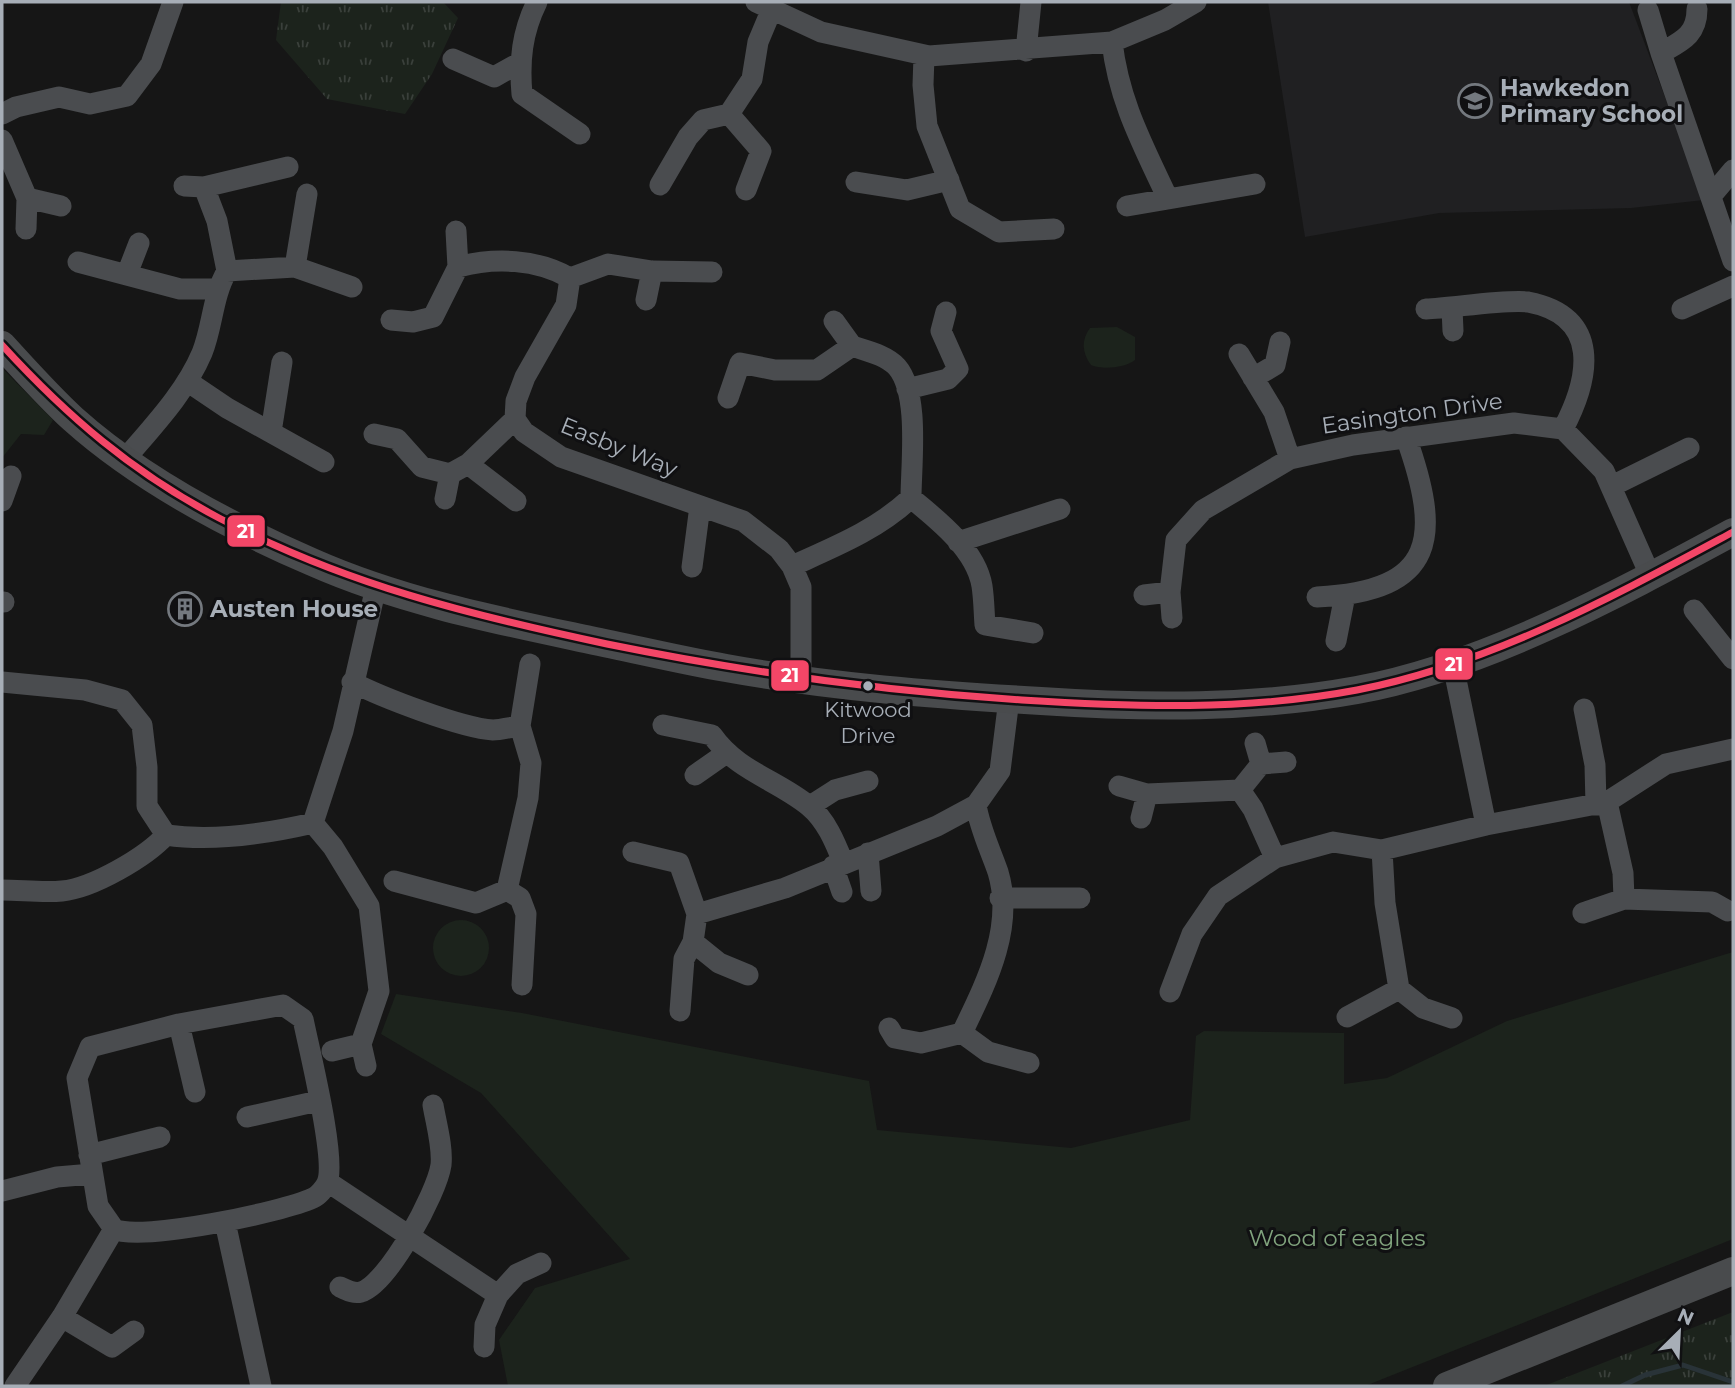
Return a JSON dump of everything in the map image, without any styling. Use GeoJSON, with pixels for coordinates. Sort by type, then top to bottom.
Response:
{"type":"FeatureCollection","features":[{"type":"Feature","properties":{"kind":"street"},"geometry":{"type":"LineString","coordinates":[[2,114],[16,107],[59,97],[90,104],[127,96],[152,64],[173,2]]}},
{"type":"Feature","properties":{"kind":"street"},"geometry":{"type":"LineString","coordinates":[[537,2],[528,20],[519,63],[522,94],[580,134]]}},
{"type":"Feature","properties":{"kind":"street"},"geometry":{"type":"LineString","coordinates":[[1026,51],[1031,2]]}},
{"type":"Feature","properties":{"kind":"street"},"geometry":{"type":"LineString","coordinates":[[660,185],[688,137],[703,120],[730,114],[751,79],[764,6],[821,32],[923,56],[1026,51],[1112,42],[1165,20],[1196,2]]}},
{"type":"Feature","properties":{"kind":"street"},"geometry":{"type":"LineString","coordinates":[[1661,53],[1690,36],[1697,22],[1697,9]]}},
{"type":"Feature","properties":{"kind":"street"},"geometry":{"type":"LineString","coordinates":[[1648,10],[1733,261]]}},
{"type":"Feature","properties":{"kind":"street"},"geometry":{"type":"LineString","coordinates":[[1112,42],[1115,68],[1129,120],[1168,199]]}},
{"type":"Feature","properties":{"kind":"street"},"geometry":{"type":"LineString","coordinates":[[923,56],[927,126],[960,209],[999,232],[1054,229]]}},
{"type":"Feature","properties":{"kind":"street"},"geometry":{"type":"LineString","coordinates":[[453,59],[494,77],[519,63]]}},
{"type":"Feature","properties":{"kind":"street"},"geometry":{"type":"LineString","coordinates":[[730,114],[761,150],[746,190]]}},
{"type":"Feature","properties":{"kind":"street"},"geometry":{"type":"LineString","coordinates":[[2,140],[27,198],[26,229]]}},
{"type":"Feature","properties":{"kind":"street"},"geometry":{"type":"LineString","coordinates":[[126,458],[187,381],[201,354],[212,322],[222,280],[217,221],[194,187],[288,167]]}},
{"type":"Feature","properties":{"kind":"street"},"geometry":{"type":"LineString","coordinates":[[1712,195],[1733,170]]}},
{"type":"Feature","properties":{"kind":"street"},"geometry":{"type":"LineString","coordinates":[[856,181],[906,190],[949,180]]}},
{"type":"Feature","properties":{"kind":"street"},"geometry":{"type":"LineString","coordinates":[[1127,206],[1255,184]]}},
{"type":"Feature","properties":{"kind":"street"},"geometry":{"type":"LineString","coordinates":[[295,267],[307,194]]}},
{"type":"Feature","properties":{"kind":"street"},"geometry":{"type":"LineString","coordinates":[[27,198],[61,206]]}},
{"type":"Feature","properties":{"kind":"street"},"geometry":{"type":"LineString","coordinates":[[391,320],[413,322],[433,317],[458,267],[456,231]]}},
{"type":"Feature","properties":{"kind":"street"},"geometry":{"type":"LineString","coordinates":[[127,274],[139,243]]}},
{"type":"Feature","properties":{"kind":"street"},"geometry":{"type":"LineString","coordinates":[[458,267],[482,261],[506,261],[534,264],[570,278],[608,264],[652,271],[712,272]]}},
{"type":"Feature","properties":{"kind":"street"},"geometry":{"type":"LineString","coordinates":[[78,262],[180,289],[295,267],[352,286]]}},
{"type":"Feature","properties":{"kind":"street"},"geometry":{"type":"LineString","coordinates":[[646,300],[652,271]]}},
{"type":"Feature","properties":{"kind":"street"},"geometry":{"type":"LineString","coordinates":[[445,499],[459,469],[515,419],[516,401],[525,377],[566,305],[570,278]]}},
{"type":"Feature","properties":{"kind":"street"},"geometry":{"type":"LineString","coordinates":[[1682,309],[1733,286]]}},
{"type":"Feature","properties":{"kind":"street"},"geometry":{"type":"LineString","coordinates":[[1426,309],[1527,302],[1560,313],[1572,324],[1582,341],[1585,366],[1578,399],[1563,429],[1604,471],[1650,575]]}},
{"type":"Feature","properties":{"kind":"street"},"geometry":{"type":"LineString","coordinates":[[1452,308],[1453,331]]}},
{"type":"Feature","properties":{"kind":"street"},"geometry":{"type":"LineString","coordinates":[[906,389],[947,379],[958,369],[941,331],[946,312]]}},
{"type":"Feature","properties":{"kind":"street"},"geometry":{"type":"LineString","coordinates":[[792,566],[845,542],[892,515],[911,498],[912,421],[906,389],[897,368],[876,353],[852,346],[834,321]]}},
{"type":"Feature","properties":{"kind":"street"},"geometry":{"type":"LineString","coordinates":[[1253,378],[1275,365],[1280,342]]}},
{"type":"Feature","properties":{"kind":"street"},"geometry":{"type":"LineString","coordinates":[[2,345],[76,421],[126,458],[203,509],[314,564],[376,587],[480,617],[727,668],[801,679],[1009,699],[1107,705],[1268,703],[1360,690],[1453,665],[1650,575],[1733,532]]}},
{"type":"Feature","properties":{"kind":"street"},"geometry":{"type":"LineString","coordinates":[[728,398],[740,363],[775,370],[817,370],[852,346]]}},
{"type":"Feature","properties":{"kind":"street"},"geometry":{"type":"LineString","coordinates":[[1239,354],[1274,412],[1290,459]]}},
{"type":"Feature","properties":{"kind":"street"},"geometry":{"type":"LineString","coordinates":[[271,432],[282,362]]}},
{"type":"Feature","properties":{"kind":"street"},"geometry":{"type":"LineString","coordinates":[[187,381],[324,462]]}},
{"type":"Feature","properties":{"kind":"street","name":"Easby Way"},"geometry":{"type":"LineString","coordinates":[[515,419],[524,432],[561,457],[743,521],[779,549],[792,566],[801,587],[801,679]]}},
{"type":"Feature","properties":{"kind":"street","name":"Easington Drive"},"geometry":{"type":"LineString","coordinates":[[1172,618],[1170,592],[1176,540],[1203,510],[1290,459],[1405,437],[1514,424],[1563,429]]}},
{"type":"Feature","properties":{"kind":"street"},"geometry":{"type":"LineString","coordinates":[[374,434],[397,439],[422,467],[459,469],[516,501]]}},
{"type":"Feature","properties":{"kind":"street"},"geometry":{"type":"LineString","coordinates":[[1317,597],[1380,589],[1407,571],[1421,553],[1426,535],[1426,505],[1405,437]]}},
{"type":"Feature","properties":{"kind":"street"},"geometry":{"type":"LineString","coordinates":[[1612,486],[1689,449]]}},
{"type":"Feature","properties":{"kind":"street"},"geometry":{"type":"LineString","coordinates":[[2,501],[11,476]]}},
{"type":"Feature","properties":{"kind":"street"},"geometry":{"type":"LineString","coordinates":[[911,498],[958,542],[972,562],[982,584],[975,626],[1033,633]]}},
{"type":"Feature","properties":{"kind":"street"},"geometry":{"type":"LineString","coordinates":[[692,567],[700,506]]}},
{"type":"Feature","properties":{"kind":"street"},"geometry":{"type":"LineString","coordinates":[[958,542],[1060,509]]}},
{"type":"Feature","properties":{"kind":"street"},"geometry":{"type":"LineString","coordinates":[[313,823],[343,731],[352,682],[376,587]]}},
{"type":"Feature","properties":{"kind":"street"},"geometry":{"type":"LineString","coordinates":[[1144,595],[1170,592]]}},
{"type":"Feature","properties":{"kind":"street"},"geometry":{"type":"LineString","coordinates":[[1336,641],[1345,595]]}},
{"type":"Feature","properties":{"kind":"street"},"geometry":{"type":"LineString","coordinates":[[1694,610],[1716,621],[1733,659]]}},
{"type":"Feature","properties":{"kind":"street"},"geometry":{"type":"LineString","coordinates":[[507,890],[528,799],[531,763],[520,726],[530,664]]}},
{"type":"Feature","properties":{"kind":"street"},"geometry":{"type":"LineString","coordinates":[[1453,665],[1486,825]]}},
{"type":"Feature","properties":{"kind":"street"},"geometry":{"type":"LineString","coordinates":[[2,682],[85,690],[122,700],[142,725],[147,766],[147,806],[166,835],[189,838],[270,833],[313,823]]}},
{"type":"Feature","properties":{"kind":"street"},"geometry":{"type":"LineString","coordinates":[[352,682],[379,696],[492,730],[520,726]]}},
{"type":"Feature","properties":{"kind":"street"},"geometry":{"type":"LineString","coordinates":[[697,914],[785,888],[838,864],[937,826],[976,805],[1000,771],[1009,699]]}},
{"type":"Feature","properties":{"kind":"street"},"geometry":{"type":"LineString","coordinates":[[1584,709],[1602,803],[1623,873],[1624,899]]}},
{"type":"Feature","properties":{"kind":"street"},"geometry":{"type":"LineString","coordinates":[[663,725],[712,735],[725,754],[810,807],[832,834],[842,892]]}},
{"type":"Feature","properties":{"kind":"street"},"geometry":{"type":"LineString","coordinates":[[1255,743],[1261,764]]}},
{"type":"Feature","properties":{"kind":"street"},"geometry":{"type":"LineString","coordinates":[[1170,992],[1192,934],[1218,896],[1275,858],[1334,842],[1382,849],[1486,825],[1602,803],[1666,764],[1733,749]]}},
{"type":"Feature","properties":{"kind":"street"},"geometry":{"type":"LineString","coordinates":[[695,775],[725,754]]}},
{"type":"Feature","properties":{"kind":"street"},"geometry":{"type":"LineString","coordinates":[[1119,786],[1147,794],[1240,790],[1261,764],[1286,762]]}},
{"type":"Feature","properties":{"kind":"street"},"geometry":{"type":"LineString","coordinates":[[810,807],[835,790],[868,781]]}},
{"type":"Feature","properties":{"kind":"street"},"geometry":{"type":"LineString","coordinates":[[1240,790],[1253,809],[1275,858]]}},
{"type":"Feature","properties":{"kind":"street"},"geometry":{"type":"LineString","coordinates":[[1141,818],[1147,794]]}},
{"type":"Feature","properties":{"kind":"street"},"geometry":{"type":"LineString","coordinates":[[962,1033],[986,983],[999,946],[999,875],[980,827],[976,805]]}},
{"type":"Feature","properties":{"kind":"street"},"geometry":{"type":"LineString","coordinates":[[313,823],[333,847],[369,906],[379,991],[361,1044],[366,1066]]}},
{"type":"Feature","properties":{"kind":"street"},"geometry":{"type":"LineString","coordinates":[[2,890],[64,891],[100,878],[151,851],[166,835]]}},
{"type":"Feature","properties":{"kind":"street"},"geometry":{"type":"LineString","coordinates":[[1382,849],[1384,903],[1399,989],[1423,1008],[1452,1018]]}},
{"type":"Feature","properties":{"kind":"street"},"geometry":{"type":"LineString","coordinates":[[633,852],[679,863],[697,914],[693,942],[684,959],[680,1011]]}},
{"type":"Feature","properties":{"kind":"street"},"geometry":{"type":"LineString","coordinates":[[868,853],[871,891]]}},
{"type":"Feature","properties":{"kind":"street"},"geometry":{"type":"LineString","coordinates":[[394,881],[476,902],[507,890]]}},
{"type":"Feature","properties":{"kind":"street"},"geometry":{"type":"LineString","coordinates":[[507,890],[520,898],[526,914],[522,985]]}},
{"type":"Feature","properties":{"kind":"street"},"geometry":{"type":"LineString","coordinates":[[1000,898],[1080,898]]}},
{"type":"Feature","properties":{"kind":"street"},"geometry":{"type":"LineString","coordinates":[[1583,913],[1624,899],[1712,902],[1728,911]]}},
{"type":"Feature","properties":{"kind":"street"},"geometry":{"type":"LineString","coordinates":[[693,942],[719,963],[748,975]]}},
{"type":"Feature","properties":{"kind":"street"},"geometry":{"type":"LineString","coordinates":[[1347,1017],[1399,989]]}},
{"type":"Feature","properties":{"kind":"street"},"geometry":{"type":"LineString","coordinates":[[283,1005],[303,1019],[330,1157],[328,1182],[315,1198],[225,1222],[136,1234],[114,1229],[98,1206],[77,1078],[90,1047],[179,1024],[283,1005]]}},
{"type":"Feature","properties":{"kind":"street"},"geometry":{"type":"LineString","coordinates":[[179,1024],[195,1092]]}},
{"type":"Feature","properties":{"kind":"street"},"geometry":{"type":"LineString","coordinates":[[889,1028],[895,1038],[921,1043],[962,1033],[988,1052],[1029,1063]]}},
{"type":"Feature","properties":{"kind":"street"},"geometry":{"type":"LineString","coordinates":[[332,1052],[361,1044]]}},
{"type":"Feature","properties":{"kind":"street"},"geometry":{"type":"LineString","coordinates":[[247,1117],[318,1101]]}},
{"type":"Feature","properties":{"kind":"street"},"geometry":{"type":"LineString","coordinates":[[340,1287],[351,1293],[363,1292],[381,1276],[409,1236],[433,1194],[441,1162],[433,1105]]}},
{"type":"Feature","properties":{"kind":"street"},"geometry":{"type":"LineString","coordinates":[[2,1191],[57,1177],[160,1137]]}},
{"type":"Feature","properties":{"kind":"street"},"geometry":{"type":"LineString","coordinates":[[328,1182],[498,1295]]}},
{"type":"Feature","properties":{"kind":"street"},"geometry":{"type":"LineString","coordinates":[[225,1222],[261,1386]]}},
{"type":"Feature","properties":{"kind":"street"},"geometry":{"type":"LineString","coordinates":[[15,1386],[62,1317],[114,1229]]}},
{"type":"Feature","properties":{"kind":"street"},"geometry":{"type":"LineString","coordinates":[[484,1347],[485,1325],[498,1295],[517,1274],[541,1263]]}},
{"type":"Feature","properties":{"kind":"street"},"geometry":{"type":"LineString","coordinates":[[1447,1386],[1733,1271]]}},
{"type":"Feature","properties":{"kind":"street"},"geometry":{"type":"LineString","coordinates":[[62,1317],[112,1347],[134,1331]]}},
{"type":"Feature","properties":{"kind":"shaded area","name":"Hawkedon Primary School"},"geometry":{"type":"Polygon","coordinates":[[[1268,2],[1629,2],[1704,200],[1631,208],[1439,213],[1305,237],[1268,2]]]}},
{"type":"Feature","properties":{"kind":"green space"},"geometry":{"type":"Polygon","coordinates":[[[281,2],[443,2],[458,18],[432,74],[405,114],[327,99],[276,40],[281,2]]]}},
{"type":"Feature","properties":{"kind":"green space"},"geometry":{"type":"Polygon","coordinates":[[[1117,327],[1135,337],[1135,360],[1113,367],[1091,365],[1084,346],[1090,328],[1117,327]]]}},
{"type":"Feature","properties":{"kind":"green space"},"geometry":{"type":"Polygon","coordinates":[[[2,368],[53,420],[44,435],[21,434],[2,458],[2,368]]]}},
{"type":"Feature","properties":{"kind":"green space"},"geometry":{"type":"Polygon","coordinates":[[[461,920],[476,925],[484,933],[489,948],[484,963],[476,971],[461,976],[446,971],[438,963],[433,948],[438,933],[446,925],[461,920]]]}},
{"type":"Feature","properties":{"kind":"green space","name":"Wood of eagles"},"geometry":{"type":"Polygon","coordinates":[[[1733,952],[1733,1239],[1365,1386],[508,1386],[499,1340],[535,1288],[630,1259],[481,1093],[381,1034],[396,994],[522,1013],[869,1081],[877,1130],[1071,1148],[1190,1120],[1196,1036],[1204,1031],[1344,1033],[1344,1084],[1387,1078],[1507,1021],[1733,952]]]}},
{"type":"Feature","properties":{"kind":"green space"},"geometry":{"type":"Polygon","coordinates":[[[1733,1312],[1733,1386],[1544,1386],[1733,1312]]]}},
{"type":"Feature","properties":{"kind":"waterway"},"geometry":{"type":"LineString","coordinates":[[1622,1386],[1645,1375],[1683,1365],[1733,1382]]}},
{"type":"Feature","properties":{"kind":"transit line","name":"21"},"geometry":{"type":"LineString","coordinates":[[2,345],[77,419],[158,482],[219,518],[313,561],[408,595],[457,609],[607,644],[762,672],[866,686],[1064,702],[1190,706],[1315,697],[1357,690],[1456,663],[1551,625],[1733,532]]}},
{"type":"Feature","properties":{"kind":"place","name":"Hawkedon Primary School"},"geometry":{"type":"Point","coordinates":[1475,101]}},
{"type":"Feature","properties":{"kind":"place","name":"Austen House"},"geometry":{"type":"Point","coordinates":[185,609]}},
{"type":"Feature","properties":{"kind":"place","name":"Kitwood Drive"},"geometry":{"type":"Point","coordinates":[868,686]}}]}
